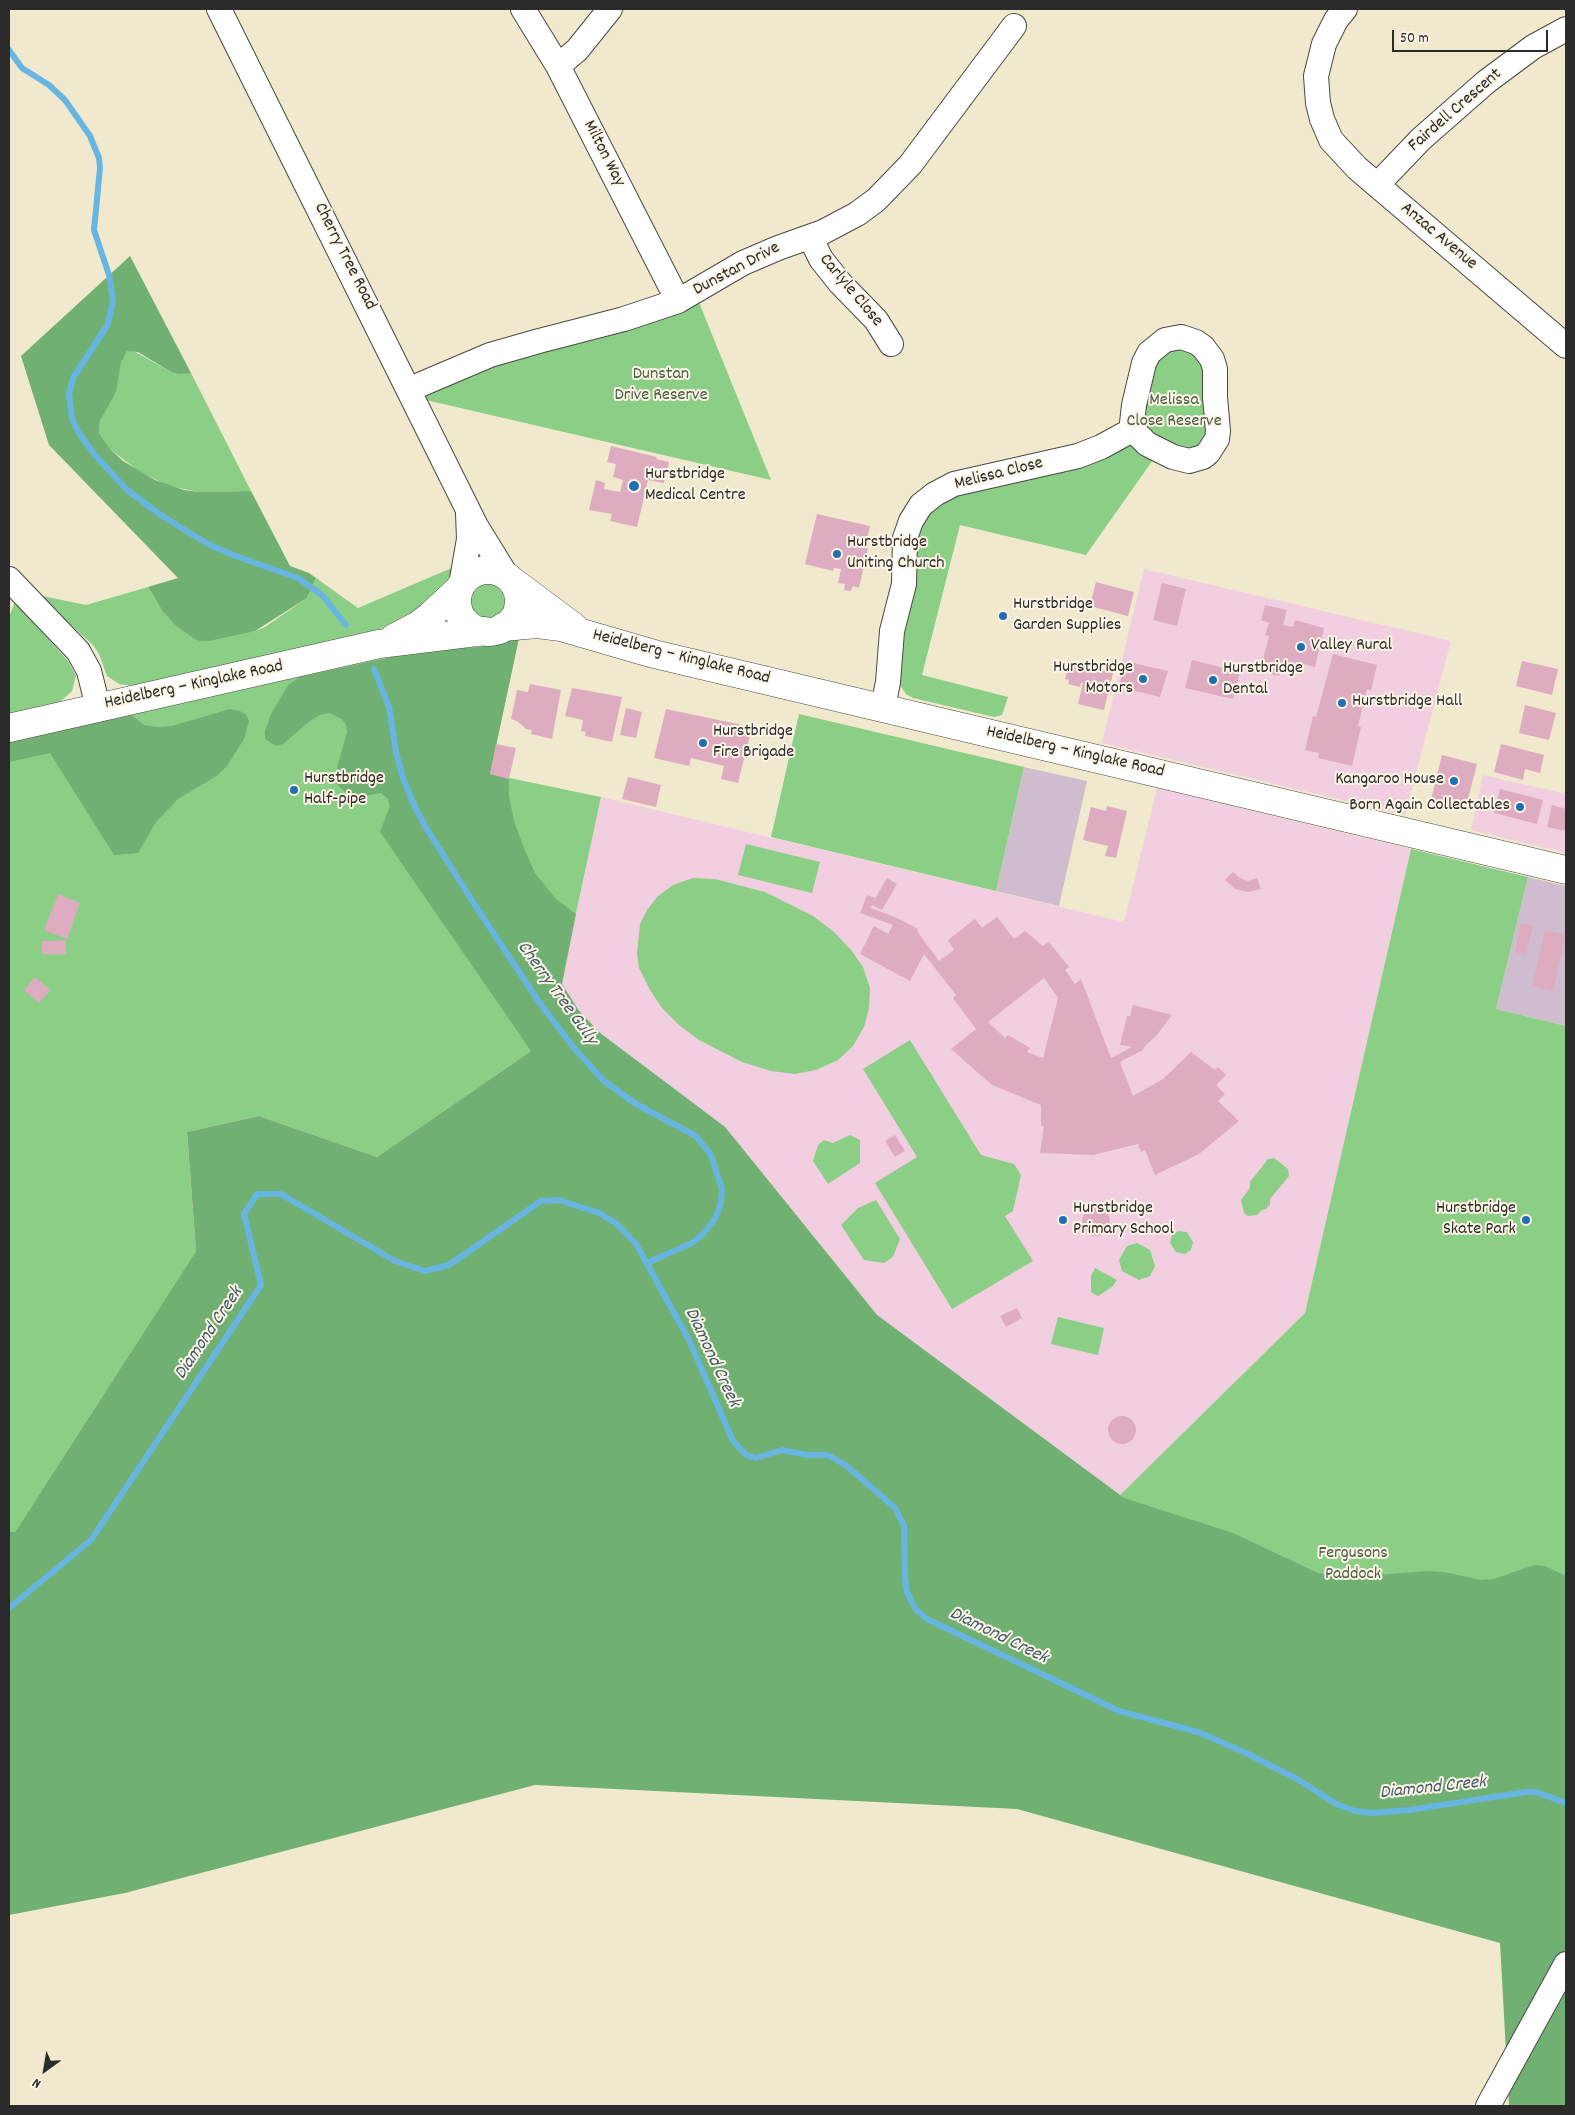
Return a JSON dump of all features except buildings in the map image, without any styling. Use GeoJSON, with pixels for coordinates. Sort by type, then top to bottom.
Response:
{"type":"FeatureCollection","features":[{"type":"Feature","properties":{"kind":"main road"},"geometry":{"type":"LineString","coordinates":[[484,570],[501,573],[510,579],[516,588],[518,606],[510,622],[494,629],[476,629],[461,617],[457,598],[460,587],[467,578],[484,570]]}},
{"type":"Feature","properties":{"kind":"main road","name":"Heidelberg – Kinglake Road"},"geometry":{"type":"LineString","coordinates":[[510,579],[584,633]]}},
{"type":"Feature","properties":{"kind":"main road","name":"Heidelberg – Kinglake Road"},"geometry":{"type":"LineString","coordinates":[[379,644],[417,626],[460,587]]}},
{"type":"Feature","properties":{"kind":"main road","name":"Heidelberg – Kinglake Road"},"geometry":{"type":"LineString","coordinates":[[9,728],[379,644],[524,624],[549,624],[654,654],[1566,870]]}},
{"type":"Feature","properties":{"kind":"street","name":"Cherry Tree Road"},"geometry":{"type":"LineString","coordinates":[[219,9],[410,389],[467,507],[488,547],[510,579]]}},
{"type":"Feature","properties":{"kind":"street","name":"Milton Way"},"geometry":{"type":"LineString","coordinates":[[523,9],[558,66],[678,301]]}},
{"type":"Feature","properties":{"kind":"street"},"geometry":{"type":"LineString","coordinates":[[558,66],[577,50],[610,9]]}},
{"type":"Feature","properties":{"kind":"street","name":"Anzac Avenue"},"geometry":{"type":"LineString","coordinates":[[1345,9],[1332,27],[1320,56],[1316,90],[1322,119],[1331,140],[1337,149],[1377,185],[1566,346]]}},
{"type":"Feature","properties":{"kind":"street","name":"Dunstan Drive"},"geometry":{"type":"LineString","coordinates":[[410,389],[490,355],[624,319],[678,301],[755,257],[810,237],[857,214],[876,200],[926,145],[1014,26]]}},
{"type":"Feature","properties":{"kind":"street","name":"Fairdell Crescent"},"geometry":{"type":"LineString","coordinates":[[1377,185],[1421,139],[1486,82],[1533,47],[1566,29]]}},
{"type":"Feature","properties":{"kind":"street","name":"Carlyle Close"},"geometry":{"type":"LineString","coordinates":[[810,237],[826,265],[851,296],[876,320],[891,344]]}},
{"type":"Feature","properties":{"kind":"street"},"geometry":{"type":"LineString","coordinates":[[1181,337],[1196,342],[1203,347],[1212,359],[1215,369],[1218,431],[1217,439],[1208,453],[1203,458],[1189,461],[1173,457],[1147,444],[1134,429],[1132,416],[1134,405],[1148,353],[1165,340],[1181,337]]}},
{"type":"Feature","properties":{"kind":"street","name":"Melissa Close"},"geometry":{"type":"LineString","coordinates":[[883,707],[888,682],[892,631],[904,584],[906,538],[911,521],[921,505],[935,494],[954,484],[1078,456],[1101,447],[1134,429]]}},
{"type":"Feature","properties":{"kind":"street","name":"Cherry Tree Road"},"geometry":{"type":"LineString","coordinates":[[460,587],[469,539],[467,507]]}},
{"type":"Feature","properties":{"kind":"street"},"geometry":{"type":"LineString","coordinates":[[9,579],[78,650],[89,671],[98,707]]}},
{"type":"Feature","properties":{"kind":"street"},"geometry":{"type":"LineString","coordinates":[[1488,2106],[1566,1964]]}},
{"type":"Feature","properties":{"kind":"shaded area"},"geometry":{"type":"Polygon","coordinates":[[[1144,569],[1451,641],[1405,815],[1102,743],[1144,569]]]}},
{"type":"Feature","properties":{"kind":"shaded area"},"geometry":{"type":"Polygon","coordinates":[[[1024,767],[1087,781],[1059,906],[996,891],[1024,767]]]}},
{"type":"Feature","properties":{"kind":"shaded area"},"geometry":{"type":"Polygon","coordinates":[[[1483,775],[1566,794],[1566,853],[1471,830],[1483,775]]]}},
{"type":"Feature","properties":{"kind":"shaded area","name":"Hurstbridge Primary School"},"geometry":{"type":"Polygon","coordinates":[[[1157,788],[1411,849],[1305,1313],[1120,1495],[877,1315],[725,1127],[600,1033],[579,1011],[561,984],[601,797],[1124,922],[1157,788]]]}},
{"type":"Feature","properties":{"kind":"shaded area"},"geometry":{"type":"Polygon","coordinates":[[[1528,877],[1566,886],[1566,1026],[1496,1009],[1528,877]]]}},
{"type":"Feature","properties":{"kind":"green space"},"geometry":{"type":"Polygon","coordinates":[[[130,256],[191,373],[179,374],[171,372],[138,352],[127,351],[121,362],[116,392],[100,421],[99,433],[111,450],[123,461],[155,480],[184,490],[199,492],[251,491],[290,566],[309,573],[316,578],[307,598],[255,631],[209,641],[200,641],[194,639],[175,625],[163,612],[148,587],[178,578],[49,445],[21,356],[130,256]]]}},
{"type":"Feature","properties":{"kind":"green space","name":"Dunstan Drive Reserve"},"geometry":{"type":"Polygon","coordinates":[[[698,300],[771,480],[426,400],[426,394],[464,373],[698,300]]]}},
{"type":"Feature","properties":{"kind":"green space","name":"Melissa Close Reserve"},"geometry":{"type":"Polygon","coordinates":[[[1182,346],[1203,361],[1209,432],[1195,453],[1153,438],[1142,420],[1156,356],[1182,346]]]}},
{"type":"Feature","properties":{"kind":"green space"},"geometry":{"type":"Polygon","coordinates":[[[132,350],[171,372],[191,373],[251,491],[199,492],[169,486],[140,472],[111,450],[99,433],[100,421],[123,355],[127,351],[132,350]]]}},
{"type":"Feature","properties":{"kind":"green space"},"geometry":{"type":"Polygon","coordinates":[[[1128,445],[1155,457],[1086,555],[960,525],[922,675],[1008,697],[1002,715],[994,717],[913,698],[906,694],[900,685],[898,664],[912,550],[924,517],[944,499],[1128,445]]]}},
{"type":"Feature","properties":{"kind":"green space"},"geometry":{"type":"Polygon","coordinates":[[[454,567],[444,587],[420,612],[389,627],[133,686],[119,684],[107,676],[99,654],[93,645],[38,595],[86,605],[148,587],[163,612],[175,625],[194,639],[255,631],[265,627],[307,598],[316,578],[358,608],[454,567]]]}},
{"type":"Feature","properties":{"kind":"green space"},"geometry":{"type":"Polygon","coordinates":[[[487,583],[494,584],[500,588],[504,594],[504,608],[500,614],[494,618],[487,619],[480,618],[474,614],[470,608],[469,601],[470,594],[474,588],[480,584],[487,583]]]}},
{"type":"Feature","properties":{"kind":"green space"},"geometry":{"type":"Polygon","coordinates":[[[15,602],[68,661],[76,676],[72,691],[61,701],[9,717],[9,617],[15,602]]]}},
{"type":"Feature","properties":{"kind":"green space","name":"Fergusons Paddock"},"geometry":{"type":"Polygon","coordinates":[[[520,633],[490,774],[601,797],[561,983],[579,1011],[600,1033],[725,1127],[877,1315],[1120,1495],[1305,1313],[1411,849],[1528,877],[1496,1009],[1566,1026],[1566,1803],[1460,1802],[531,1051],[377,1157],[259,1116],[187,1132],[196,1251],[15,1532],[9,1532],[9,742],[379,659],[480,647],[520,633]]]}},
{"type":"Feature","properties":{"kind":"green space"},"geometry":{"type":"Polygon","coordinates":[[[520,633],[490,774],[509,779],[509,796],[514,821],[535,873],[556,899],[576,914],[562,984],[579,1011],[600,1033],[725,1127],[877,1315],[1124,1498],[1233,1533],[1318,1573],[1352,1577],[1427,1571],[1444,1572],[1481,1580],[1494,1579],[1534,1565],[1545,1566],[1566,1576],[1566,2106],[1509,2106],[1500,1943],[1017,1809],[535,1785],[125,1893],[9,1915],[9,1532],[15,1532],[196,1251],[187,1132],[259,1116],[377,1157],[531,1051],[380,832],[390,806],[387,798],[381,793],[364,796],[346,793],[336,783],[335,775],[347,732],[346,725],[342,719],[329,713],[320,715],[283,744],[276,746],[265,739],[265,731],[271,714],[288,685],[300,677],[401,655],[443,649],[480,647],[520,633]]]}},
{"type":"Feature","properties":{"kind":"green space"},"geometry":{"type":"Polygon","coordinates":[[[230,709],[240,711],[246,715],[249,721],[244,739],[227,766],[218,775],[178,799],[156,822],[138,853],[114,855],[50,753],[9,762],[9,742],[130,714],[144,725],[157,727],[172,726],[230,709]]]}},
{"type":"Feature","properties":{"kind":"green space"},"geometry":{"type":"Polygon","coordinates":[[[799,714],[1024,767],[996,891],[771,837],[799,714]]]}},
{"type":"Feature","properties":{"kind":"green space"},"geometry":{"type":"Polygon","coordinates":[[[746,844],[820,862],[812,893],[738,875],[746,844]]]}},
{"type":"Feature","properties":{"kind":"green space"},"geometry":{"type":"Polygon","coordinates":[[[693,878],[715,879],[765,892],[813,916],[834,932],[852,951],[863,967],[870,988],[869,1008],[864,1027],[853,1046],[838,1060],[816,1070],[795,1074],[771,1071],[742,1062],[699,1040],[679,1025],[662,1008],[639,968],[637,953],[640,924],[647,910],[658,896],[673,885],[693,878]]]}},
{"type":"Feature","properties":{"kind":"green space"},"geometry":{"type":"Polygon","coordinates":[[[910,1040],[981,1155],[1014,1164],[1021,1175],[1013,1211],[1005,1216],[1033,1261],[952,1309],[875,1183],[917,1157],[863,1069],[910,1040]]]}},
{"type":"Feature","properties":{"kind":"green space"},"geometry":{"type":"Polygon","coordinates":[[[850,1135],[860,1140],[860,1163],[828,1184],[813,1161],[818,1145],[824,1140],[833,1143],[850,1135]]]}},
{"type":"Feature","properties":{"kind":"green space"},"geometry":{"type":"Polygon","coordinates":[[[1274,1158],[1288,1169],[1289,1176],[1270,1199],[1270,1204],[1266,1209],[1257,1215],[1248,1216],[1244,1213],[1241,1200],[1250,1188],[1250,1182],[1268,1159],[1274,1158]]]}},
{"type":"Feature","properties":{"kind":"green space"},"geometry":{"type":"Polygon","coordinates":[[[876,1200],[900,1239],[893,1257],[884,1263],[864,1260],[841,1225],[858,1208],[876,1200]]]}},
{"type":"Feature","properties":{"kind":"green space"},"geometry":{"type":"Polygon","coordinates":[[[1178,1231],[1187,1232],[1193,1242],[1191,1250],[1185,1254],[1176,1252],[1170,1243],[1172,1234],[1178,1231]]]}},
{"type":"Feature","properties":{"kind":"green space"},"geometry":{"type":"Polygon","coordinates":[[[1137,1243],[1150,1250],[1155,1266],[1150,1276],[1139,1280],[1122,1271],[1119,1260],[1127,1246],[1137,1243]]]}},
{"type":"Feature","properties":{"kind":"green space"},"geometry":{"type":"Polygon","coordinates":[[[1095,1268],[1117,1280],[1112,1287],[1098,1296],[1091,1292],[1091,1276],[1095,1268]]]}},
{"type":"Feature","properties":{"kind":"green space"},"geometry":{"type":"Polygon","coordinates":[[[1058,1317],[1104,1328],[1098,1355],[1051,1344],[1058,1317]]]}},
{"type":"Feature","properties":{"kind":"waterway","name":"Cherry Tree Gully"},"geometry":{"type":"LineString","coordinates":[[9,50],[22,68],[49,85],[65,100],[90,136],[99,158],[100,168],[94,230],[109,275],[113,300],[108,324],[73,378],[69,393],[72,419],[79,433],[94,454],[126,489],[162,516],[208,544],[298,578],[322,595],[346,625]]}},
{"type":"Feature","properties":{"kind":"waterway","name":"Cherry Tree Gully"},"geometry":{"type":"LineString","coordinates":[[374,669],[389,707],[396,752],[403,778],[414,805],[425,826],[473,902],[539,1002],[574,1048],[604,1081],[636,1104],[696,1136],[711,1155],[722,1189],[721,1203],[715,1219],[703,1234],[692,1243],[647,1263]]}},
{"type":"Feature","properties":{"kind":"waterway","name":"Diamond Creek"},"geometry":{"type":"LineString","coordinates":[[9,1608],[91,1540],[261,1285],[244,1214],[257,1194],[281,1194],[395,1261],[425,1271],[449,1265],[541,1201],[559,1200],[599,1213],[617,1224],[636,1244],[689,1340],[733,1441],[746,1455],[756,1458],[782,1450],[807,1455],[828,1455],[847,1466],[895,1508],[904,1526],[907,1592],[916,1610],[927,1619],[1119,1711],[1198,1732],[1244,1752],[1297,1779],[1336,1804],[1355,1811],[1372,1813],[1410,1810],[1526,1792],[1536,1792],[1566,1803]]}},
{"type":"Feature","properties":{"kind":"place","name":"Hurstbridge Medical Centre"},"geometry":{"type":"Point","coordinates":[634,486]}},
{"type":"Feature","properties":{"kind":"place","name":"Hurstbridge Uniting Church"},"geometry":{"type":"Point","coordinates":[837,554]}},
{"type":"Feature","properties":{"kind":"place","name":"Hurstbridge Garden Supplies"},"geometry":{"type":"Point","coordinates":[1003,616]}},
{"type":"Feature","properties":{"kind":"place","name":"Valley Rural"},"geometry":{"type":"Point","coordinates":[1301,647]}},
{"type":"Feature","properties":{"kind":"place","name":"Hurstbridge Motors"},"geometry":{"type":"Point","coordinates":[1143,679]}},
{"type":"Feature","properties":{"kind":"place","name":"Hurstbridge Dental"},"geometry":{"type":"Point","coordinates":[1213,680]}},
{"type":"Feature","properties":{"kind":"place","name":"Hurstbridge Hall"},"geometry":{"type":"Point","coordinates":[1342,703]}},
{"type":"Feature","properties":{"kind":"place","name":"Hurstbridge Fire Brigade"},"geometry":{"type":"Point","coordinates":[703,743]}},
{"type":"Feature","properties":{"kind":"place","name":"Kangaroo House"},"geometry":{"type":"Point","coordinates":[1454,781]}},
{"type":"Feature","properties":{"kind":"place","name":"Hurstbridge Half-pipe"},"geometry":{"type":"Point","coordinates":[294,790]}},
{"type":"Feature","properties":{"kind":"place","name":"Born Again Collectables"},"geometry":{"type":"Point","coordinates":[1520,807]}},
{"type":"Feature","properties":{"kind":"place","name":"Hurstbridge Primary School"},"geometry":{"type":"Point","coordinates":[1063,1220]}},
{"type":"Feature","properties":{"kind":"place","name":"Hurstbridge Skate Park"},"geometry":{"type":"Point","coordinates":[1526,1220]}}]}
